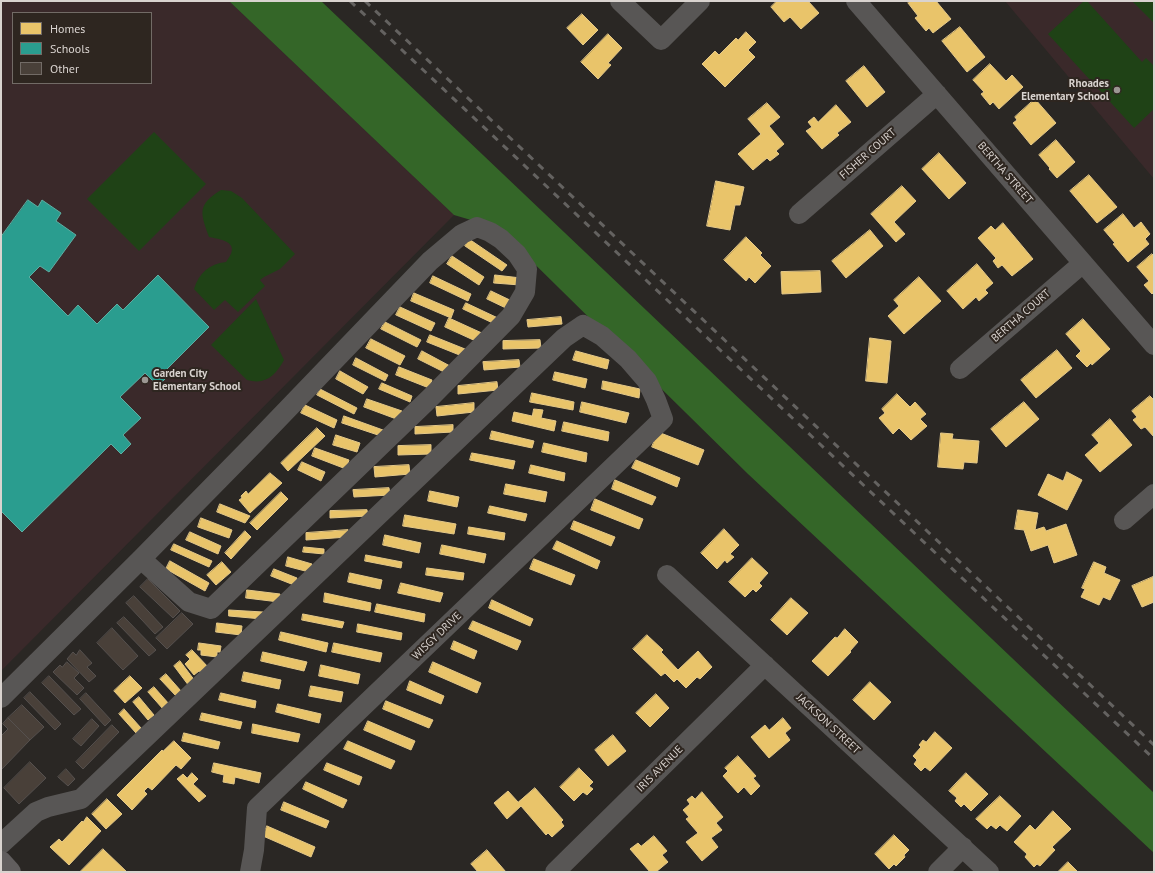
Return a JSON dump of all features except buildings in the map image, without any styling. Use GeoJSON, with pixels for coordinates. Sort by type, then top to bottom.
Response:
{"type":"FeatureCollection","features":[{"type":"Feature","properties":{"kind":"main road"},"geometry":{"type":"LineString","coordinates":[[1,862],[10,872]]}},
{"type":"Feature","properties":{"kind":"street"},"geometry":{"type":"LineString","coordinates":[[620,1],[661,40],[700,1]]}},
{"type":"Feature","properties":{"kind":"street","name":"BERTHA STREET"},"geometry":{"type":"LineString","coordinates":[[856,1],[1154,345]]}},
{"type":"Feature","properties":{"kind":"street","name":"FISHER COURT"},"geometry":{"type":"LineString","coordinates":[[799,214],[937,94]]}},
{"type":"Feature","properties":{"kind":"street"},"geometry":{"type":"LineString","coordinates":[[1,698],[290,408],[430,261],[462,234],[477,227],[490,232],[517,254],[527,269],[524,292],[511,316],[429,399],[211,609],[189,602],[141,559]]}},
{"type":"Feature","properties":{"kind":"street","name":"BERTHA COURT"},"geometry":{"type":"LineString","coordinates":[[960,368],[1083,262]]}},
{"type":"Feature","properties":{"kind":"street","name":"WISGY DRIVE"},"geometry":{"type":"LineString","coordinates":[[1,844],[36,812],[48,807],[81,798],[564,338],[583,325],[602,336],[628,359],[647,381],[663,419],[257,808],[254,850],[250,872]]}},
{"type":"Feature","properties":{"kind":"street"},"geometry":{"type":"LineString","coordinates":[[1124,520],[1154,494]]}},
{"type":"Feature","properties":{"kind":"street","name":"JACKSON STREET"},"geometry":{"type":"LineString","coordinates":[[667,575],[990,872]]}},
{"type":"Feature","properties":{"kind":"street","name":"IRIS AVENUE"},"geometry":{"type":"LineString","coordinates":[[555,872],[765,665]]}},
{"type":"Feature","properties":{"kind":"street"},"geometry":{"type":"LineString","coordinates":[[938,872],[963,847]]}},
{"type":"Feature","properties":{"kind":"shaded area","name":"Garden City Elementary School"},"geometry":{"type":"Polygon","coordinates":[[[1,1],[229,1],[454,215],[1,671],[1,1]]]}},
{"type":"Feature","properties":{"kind":"shaded area","name":"Rhoades Elementary School"},"geometry":{"type":"Polygon","coordinates":[[[1005,1],[1154,1],[1154,179],[1005,1]]]}},
{"type":"Feature","properties":{"kind":"green space"},"geometry":{"type":"Polygon","coordinates":[[[229,1],[321,1],[1154,793],[1154,853],[748,474],[498,228],[454,215],[229,1]]]}},
{"type":"Feature","properties":{"kind":"green space"},"geometry":{"type":"Polygon","coordinates":[[[1084,1],[1087,1],[1142,62],[1146,58],[1154,66],[1154,109],[1134,128],[1048,34],[1084,1]]]}},
{"type":"Feature","properties":{"kind":"green space"},"geometry":{"type":"Polygon","coordinates":[[[1132,1],[1154,1],[1154,23],[1132,1]]]}},
{"type":"Feature","properties":{"kind":"green space"},"geometry":{"type":"Polygon","coordinates":[[[154,132],[206,184],[139,251],[87,199],[154,132]]]}},
{"type":"Feature","properties":{"kind":"green space"},"geometry":{"type":"Polygon","coordinates":[[[221,190],[231,191],[242,198],[295,254],[280,269],[260,280],[265,286],[238,312],[225,300],[214,310],[194,289],[202,274],[210,267],[226,262],[232,250],[229,244],[225,241],[209,237],[204,222],[204,205],[207,200],[221,190]]]}},
{"type":"Feature","properties":{"kind":"green space"},"geometry":{"type":"Polygon","coordinates":[[[256,299],[284,360],[273,375],[260,381],[247,380],[211,345],[256,299]]]}},
{"type":"Feature","properties":{"kind":"railway"},"geometry":{"type":"LineString","coordinates":[[350,1],[1154,759]]}},
{"type":"Feature","properties":{"kind":"railway"},"geometry":{"type":"LineString","coordinates":[[365,1],[1154,745]]}},
{"type":"Feature","properties":{"kind":"place","name":"Rhoades Elementary School"},"geometry":{"type":"Point","coordinates":[1117,90]}},
{"type":"Feature","properties":{"kind":"place","name":"Garden City Elementary School"},"geometry":{"type":"Point","coordinates":[145,380]}}]}
